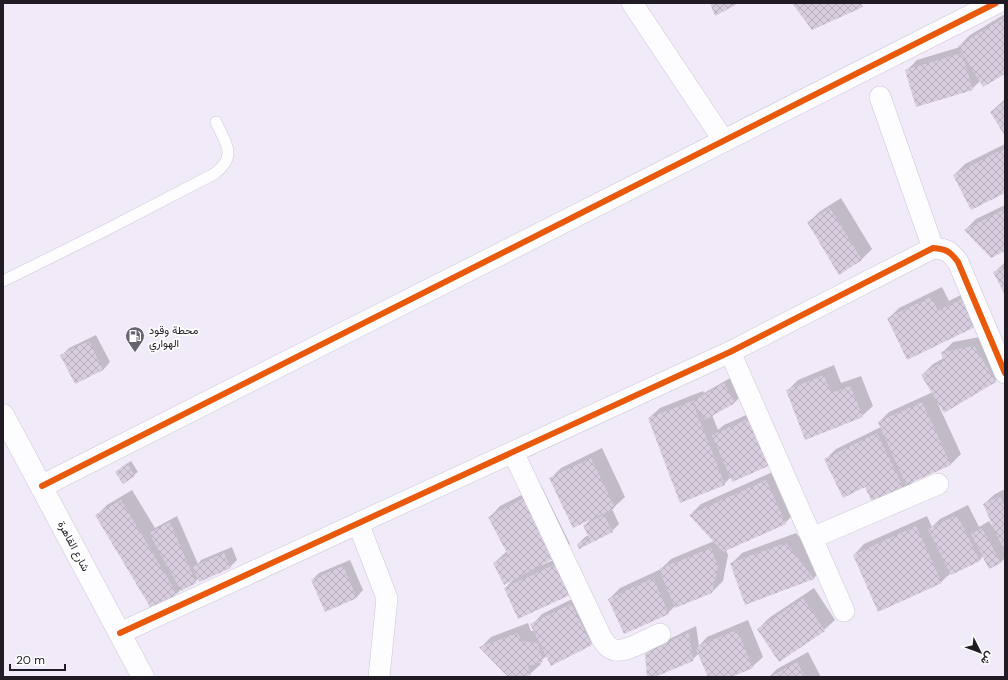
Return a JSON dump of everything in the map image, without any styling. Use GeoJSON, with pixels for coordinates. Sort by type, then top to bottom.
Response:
{"type":"FeatureCollection","features":[{"type":"Feature","properties":{"kind":"street"},"geometry":{"type":"LineString","coordinates":[[632,3],[724,141]]}},
{"type":"Feature","properties":{"kind":"street"},"geometry":{"type":"LineString","coordinates":[[42,486],[996,3]]}},
{"type":"Feature","properties":{"kind":"street"},"geometry":{"type":"LineString","coordinates":[[880,97],[933,248]]}},
{"type":"Feature","properties":{"kind":"street"},"geometry":{"type":"LineString","coordinates":[[120,633],[730,352],[933,248],[944,249],[953,255],[958,262],[1005,373]]}},
{"type":"Feature","properties":{"kind":"street"},"geometry":{"type":"LineString","coordinates":[[730,352],[844,611]]}},
{"type":"Feature","properties":{"kind":"street","name":"شارع القاهرة"},"geometry":{"type":"LineString","coordinates":[[3,416],[42,486],[143,677]]}},
{"type":"Feature","properties":{"kind":"street"},"geometry":{"type":"LineString","coordinates":[[513,452],[601,637],[607,645],[613,650],[622,651],[660,634]]}},
{"type":"Feature","properties":{"kind":"street"},"geometry":{"type":"LineString","coordinates":[[812,538],[938,484]]}},
{"type":"Feature","properties":{"kind":"street"},"geometry":{"type":"LineString","coordinates":[[358,523],[387,598],[379,677]]}},
{"type":"Feature","properties":{"kind":"lane"},"geometry":{"type":"LineString","coordinates":[[3,281],[106,230],[218,171],[227,162],[228,155],[227,147],[216,122]]}},
{"type":"Feature","properties":{"kind":"building"},"geometry":{"type":"Polygon","coordinates":[[[710,3],[739,3],[715,16],[710,3]]]}},
{"type":"Feature","properties":{"kind":"building"},"geometry":{"type":"Polygon","coordinates":[[[792,3],[861,3],[863,7],[812,30],[792,3]]]}},
{"type":"Feature","properties":{"kind":"building"},"geometry":{"type":"Polygon","coordinates":[[[1005,17],[1005,74],[983,87],[958,46],[1005,17]]]}},
{"type":"Feature","properties":{"kind":"building"},"geometry":{"type":"Polygon","coordinates":[[[962,53],[973,90],[916,107],[905,70],[962,53]]]}},
{"type":"Feature","properties":{"kind":"building"},"geometry":{"type":"Polygon","coordinates":[[[1005,102],[1005,136],[990,112],[1005,102]]]}},
{"type":"Feature","properties":{"kind":"building"},"geometry":{"type":"Polygon","coordinates":[[[1005,148],[1005,193],[971,210],[953,175],[1005,148]]]}},
{"type":"Feature","properties":{"kind":"building"},"geometry":{"type":"Polygon","coordinates":[[[830,208],[862,260],[839,275],[807,222],[830,208]]]}},
{"type":"Feature","properties":{"kind":"building"},"geometry":{"type":"Polygon","coordinates":[[[1005,209],[1005,251],[991,258],[964,230],[1005,209]]]}},
{"type":"Feature","properties":{"kind":"building"},"geometry":{"type":"Polygon","coordinates":[[[1005,266],[1005,295],[993,272],[1005,266]]]}},
{"type":"Feature","properties":{"kind":"building"},"geometry":{"type":"Polygon","coordinates":[[[931,297],[938,311],[962,299],[975,327],[907,360],[887,318],[931,297]]]}},
{"type":"Feature","properties":{"kind":"building"},"geometry":{"type":"Polygon","coordinates":[[[89,341],[103,370],[75,384],[60,355],[89,341]]]}},
{"type":"Feature","properties":{"kind":"building"},"geometry":{"type":"Polygon","coordinates":[[[974,346],[996,382],[944,413],[921,375],[943,361],[941,352],[974,346]]]}},
{"type":"Feature","properties":{"kind":"building"},"geometry":{"type":"Polygon","coordinates":[[[824,375],[831,393],[850,386],[863,417],[805,440],[786,390],[824,375]]]}},
{"type":"Feature","properties":{"kind":"building"},"geometry":{"type":"Polygon","coordinates":[[[724,383],[735,403],[705,420],[693,401],[724,383]]]}},
{"type":"Feature","properties":{"kind":"building"},"geometry":{"type":"Polygon","coordinates":[[[692,401],[725,485],[680,503],[648,418],[692,401]]]}},
{"type":"Feature","properties":{"kind":"building"},"geometry":{"type":"Polygon","coordinates":[[[922,402],[951,465],[906,485],[878,422],[922,402]]]}},
{"type":"Feature","properties":{"kind":"building"},"geometry":{"type":"Polygon","coordinates":[[[753,417],[773,464],[732,482],[712,435],[753,417]]]}},
{"type":"Feature","properties":{"kind":"building"},"geometry":{"type":"Polygon","coordinates":[[[877,433],[905,491],[874,506],[865,487],[843,498],[824,459],[877,433]]]}},
{"type":"Feature","properties":{"kind":"building"},"geometry":{"type":"Polygon","coordinates":[[[591,458],[615,508],[573,528],[549,478],[591,458]]]}},
{"type":"Feature","properties":{"kind":"building"},"geometry":{"type":"Polygon","coordinates":[[[127,463],[135,476],[123,484],[115,472],[127,463]]]}},
{"type":"Feature","properties":{"kind":"building"},"geometry":{"type":"Polygon","coordinates":[[[766,480],[786,524],[723,552],[689,515],[766,480]]]}},
{"type":"Feature","properties":{"kind":"building"},"geometry":{"type":"Polygon","coordinates":[[[530,495],[560,555],[504,585],[493,563],[508,555],[488,517],[530,495]]]}},
{"type":"Feature","properties":{"kind":"building"},"geometry":{"type":"Polygon","coordinates":[[[1000,496],[1005,507],[1005,553],[983,504],[1000,496]]]}},
{"type":"Feature","properties":{"kind":"building"},"geometry":{"type":"Polygon","coordinates":[[[121,500],[177,594],[152,610],[95,515],[121,500]]]}},
{"type":"Feature","properties":{"kind":"building"},"geometry":{"type":"Polygon","coordinates":[[[604,515],[613,532],[579,549],[577,544],[589,538],[583,525],[604,515]]]}},
{"type":"Feature","properties":{"kind":"building"},"geometry":{"type":"Polygon","coordinates":[[[957,515],[980,561],[951,575],[928,529],[957,515]]]}},
{"type":"Feature","properties":{"kind":"building"},"geometry":{"type":"Polygon","coordinates":[[[170,522],[196,583],[181,591],[149,533],[170,522]]]}},
{"type":"Feature","properties":{"kind":"building"},"geometry":{"type":"Polygon","coordinates":[[[916,526],[942,583],[878,612],[853,555],[916,526]]]}},
{"type":"Feature","properties":{"kind":"building"},"geometry":{"type":"Polygon","coordinates":[[[982,528],[1001,563],[989,569],[971,534],[982,528]]]}},
{"type":"Feature","properties":{"kind":"building"},"geometry":{"type":"Polygon","coordinates":[[[786,543],[814,579],[745,605],[730,563],[786,543]]]}},
{"type":"Feature","properties":{"kind":"building"},"geometry":{"type":"Polygon","coordinates":[[[711,548],[718,566],[712,593],[675,608],[659,569],[711,548]]]}},
{"type":"Feature","properties":{"kind":"building"},"geometry":{"type":"Polygon","coordinates":[[[224,553],[231,568],[199,582],[192,567],[224,553]]]}},
{"type":"Feature","properties":{"kind":"building"},"geometry":{"type":"Polygon","coordinates":[[[558,563],[572,594],[518,619],[504,588],[558,563]]]}},
{"type":"Feature","properties":{"kind":"building"},"geometry":{"type":"Polygon","coordinates":[[[343,566],[357,598],[325,612],[311,580],[343,566]]]}},
{"type":"Feature","properties":{"kind":"building"},"geometry":{"type":"Polygon","coordinates":[[[653,578],[669,614],[624,634],[608,599],[653,578]]]}},
{"type":"Feature","properties":{"kind":"building"},"geometry":{"type":"Polygon","coordinates":[[[803,598],[825,631],[779,662],[757,629],[803,598]]]}},
{"type":"Feature","properties":{"kind":"building"},"geometry":{"type":"Polygon","coordinates":[[[571,604],[592,645],[551,666],[530,624],[571,604]]]}},
{"type":"Feature","properties":{"kind":"building"},"geometry":{"type":"Polygon","coordinates":[[[737,630],[753,668],[731,677],[708,677],[695,647],[737,630]]]}},
{"type":"Feature","properties":{"kind":"building"},"geometry":{"type":"Polygon","coordinates":[[[689,632],[693,661],[655,677],[647,677],[645,654],[689,632]]]}},
{"type":"Feature","properties":{"kind":"building"},"geometry":{"type":"Polygon","coordinates":[[[518,633],[521,641],[538,643],[543,662],[528,666],[531,675],[525,677],[508,677],[479,647],[518,633]]]}},
{"type":"Feature","properties":{"kind":"building"},"geometry":{"type":"Polygon","coordinates":[[[797,662],[805,677],[770,677],[797,662]]]}},
{"type":"Feature","properties":{"kind":"cycle path"},"geometry":{"type":"LineString","coordinates":[[42,486],[996,3]]}},
{"type":"Feature","properties":{"kind":"cycle path"},"geometry":{"type":"LineString","coordinates":[[120,633],[730,352],[933,248],[947,251],[953,255],[958,262],[1005,373]]}},
{"type":"Feature","properties":{"kind":"place","name":"محطة وقود الهواري"},"geometry":{"type":"Point","coordinates":[135,353]}}]}
